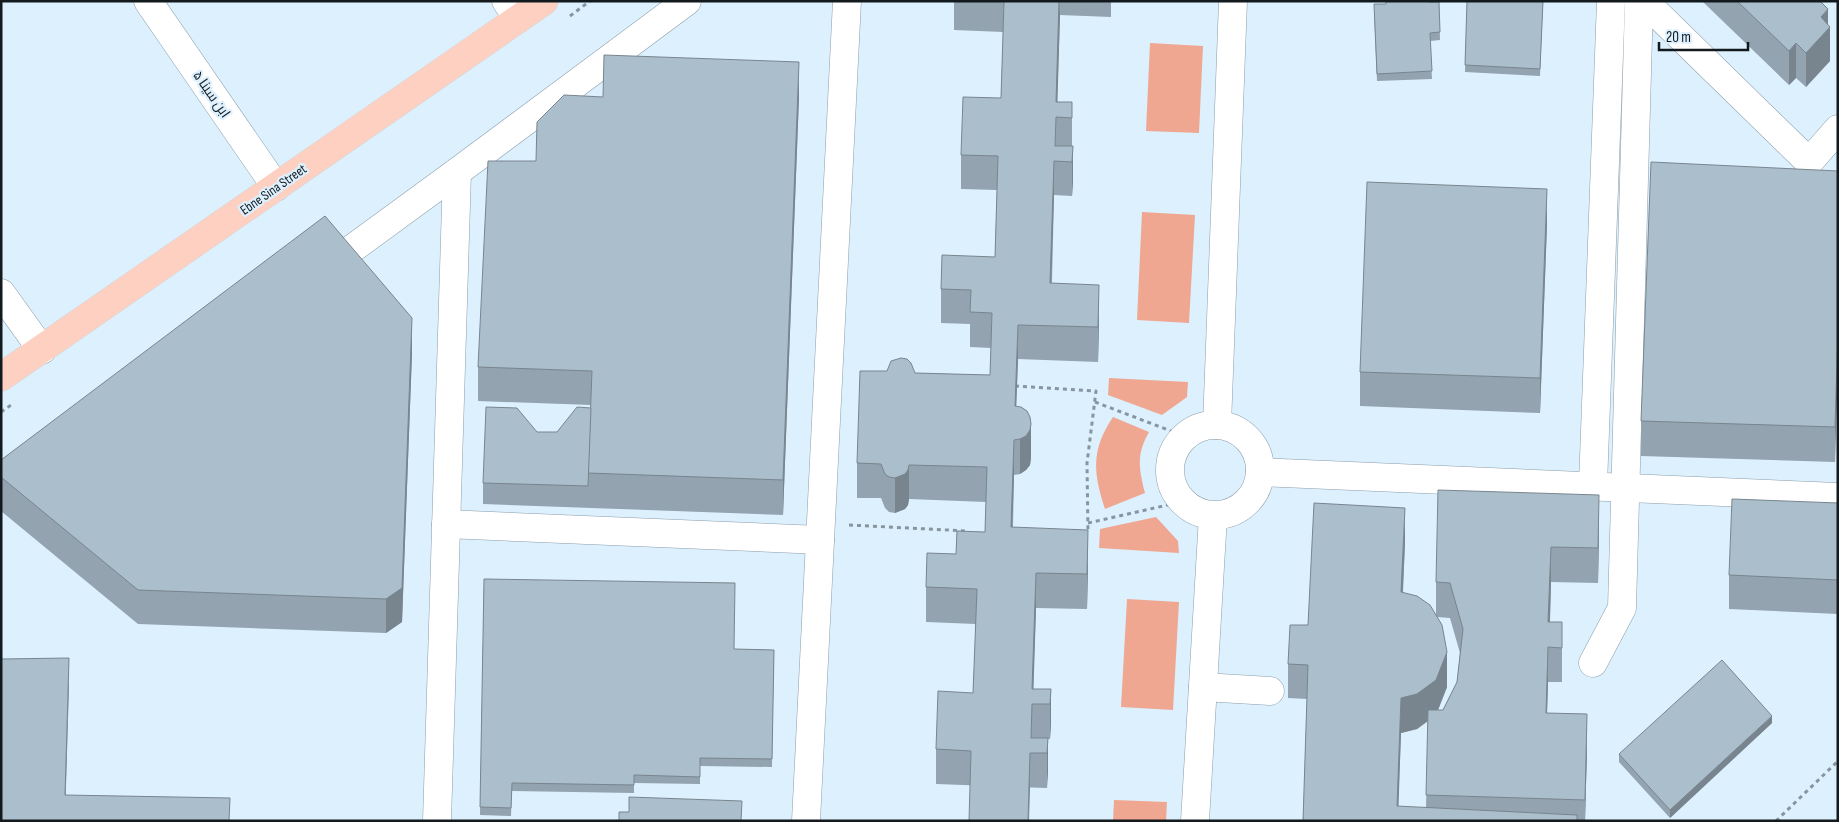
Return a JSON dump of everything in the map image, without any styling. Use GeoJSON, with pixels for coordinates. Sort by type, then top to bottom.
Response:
{"type":"FeatureCollection","features":[{"type":"Feature","properties":{"kind":"main road","name":"Ebne Sina Street"},"geometry":{"type":"LineString","coordinates":[[1,377],[276,187],[512,10],[544,1]]}},
{"type":"Feature","properties":{"kind":"street","name":"ابن سینا ۵"},"geometry":{"type":"LineString","coordinates":[[148,1],[276,187]]}},
{"type":"Feature","properties":{"kind":"street"},"geometry":{"type":"LineString","coordinates":[[304,283],[687,1]]}},
{"type":"Feature","properties":{"kind":"street"},"geometry":{"type":"LineString","coordinates":[[806,821],[847,1]]}},
{"type":"Feature","properties":{"kind":"street"},"geometry":{"type":"LineString","coordinates":[[1217,425],[1233,1]]}},
{"type":"Feature","properties":{"kind":"street"},"geometry":{"type":"LineString","coordinates":[[1594,485],[1611,1]]}},
{"type":"Feature","properties":{"kind":"street"},"geometry":{"type":"LineString","coordinates":[[1593,663],[1622,608],[1640,1]]}},
{"type":"Feature","properties":{"kind":"street"},"geometry":{"type":"LineString","coordinates":[[1644,1],[1809,162],[1838,129]]}},
{"type":"Feature","properties":{"kind":"street"},"geometry":{"type":"LineString","coordinates":[[437,821],[457,172]]}},
{"type":"Feature","properties":{"kind":"street"},"geometry":{"type":"LineString","coordinates":[[1604,203],[1634,206]]}},
{"type":"Feature","properties":{"kind":"street"},"geometry":{"type":"LineString","coordinates":[[1,293],[42,350]]}},
{"type":"Feature","properties":{"kind":"street"},"geometry":{"type":"LineString","coordinates":[[1217,425],[1239,432],[1249,440],[1256,449],[1260,472],[1258,484],[1246,504],[1236,511],[1225,515],[1213,516],[1201,514],[1190,509],[1182,502],[1174,491],[1170,480],[1169,468],[1174,451],[1184,436],[1205,426],[1217,425]]}},
{"type":"Feature","properties":{"kind":"street"},"geometry":{"type":"LineString","coordinates":[[1260,472],[1838,497]]}},
{"type":"Feature","properties":{"kind":"street"},"geometry":{"type":"LineString","coordinates":[[1195,821],[1213,516]]}},
{"type":"Feature","properties":{"kind":"street"},"geometry":{"type":"LineString","coordinates":[[446,524],[820,532]]}},
{"type":"Feature","properties":{"kind":"street"},"geometry":{"type":"LineString","coordinates":[[1203,687],[1270,691]]}},
{"type":"Feature","properties":{"kind":"path"},"geometry":{"type":"LineString","coordinates":[[1008,386],[1096,390],[1087,463],[1088,538]]}},
{"type":"Feature","properties":{"kind":"path"},"geometry":{"type":"LineString","coordinates":[[1095,402],[1184,436]]}},
{"type":"Feature","properties":{"kind":"path"},"geometry":{"type":"LineString","coordinates":[[1088,523],[1182,502]]}},
{"type":"Feature","properties":{"kind":"path"},"geometry":{"type":"LineString","coordinates":[[820,532],[976,532]]}},
{"type":"Feature","properties":{"kind":"path"},"geometry":{"type":"LineString","coordinates":[[1776,821],[1838,761]]}},
{"type":"Feature","properties":{"kind":"shaded area"},"geometry":{"type":"Polygon","coordinates":[[[1150,43],[1203,46],[1199,133],[1146,131],[1150,43]]]}},
{"type":"Feature","properties":{"kind":"shaded area"},"geometry":{"type":"Polygon","coordinates":[[[1142,212],[1195,215],[1189,323],[1137,320],[1142,212]]]}},
{"type":"Feature","properties":{"kind":"shaded area"},"geometry":{"type":"Polygon","coordinates":[[[1109,378],[1188,382],[1187,397],[1162,415],[1108,395],[1109,378]]]}},
{"type":"Feature","properties":{"kind":"shaded area"},"geometry":{"type":"Polygon","coordinates":[[[1113,417],[1149,432],[1140,455],[1141,476],[1145,493],[1105,509],[1098,484],[1096,462],[1101,440],[1113,417]]]}},
{"type":"Feature","properties":{"kind":"shaded area"},"geometry":{"type":"Polygon","coordinates":[[[1156,517],[1178,541],[1179,553],[1099,548],[1100,529],[1156,517]]]}},
{"type":"Feature","properties":{"kind":"shaded area"},"geometry":{"type":"Polygon","coordinates":[[[1127,599],[1179,602],[1173,710],[1121,707],[1127,599]]]}},
{"type":"Feature","properties":{"kind":"shaded area"},"geometry":{"type":"Polygon","coordinates":[[[1114,800],[1167,802],[1166,821],[1113,821],[1114,800]]]}},
{"type":"Feature","properties":{"kind":"building"},"geometry":{"type":"Polygon","coordinates":[[[1004,1],[1059,1],[1056,102],[1072,102],[1072,118],[1056,117],[1055,146],[1073,146],[1072,162],[1054,161],[1050,283],[1099,285],[1098,327],[1018,325],[1015,406],[1027,411],[1031,424],[1026,436],[1014,440],[1011,527],[1088,530],[1087,574],[1036,573],[1032,689],[1051,689],[1050,704],[1032,704],[1031,738],[1048,738],[1047,753],[1030,753],[1028,821],[969,821],[971,751],[936,749],[938,691],[973,693],[977,589],[926,587],[927,553],[956,554],[957,531],[985,532],[987,467],[909,465],[905,474],[895,478],[885,474],[881,464],[857,463],[860,371],[887,371],[891,361],[901,358],[907,359],[911,363],[915,373],[990,375],[992,313],[970,312],[971,290],[941,289],[942,255],[995,257],[998,156],[961,155],[963,97],[1001,98],[1004,1]]]}},
{"type":"Feature","properties":{"kind":"building"},"geometry":{"type":"Polygon","coordinates":[[[1386,1],[1439,2],[1440,32],[1430,33],[1432,71],[1377,74],[1374,4],[1386,4],[1386,1]]]}},
{"type":"Feature","properties":{"kind":"building"},"geometry":{"type":"Polygon","coordinates":[[[1467,1],[1543,1],[1540,69],[1465,65],[1467,1]]]}},
{"type":"Feature","properties":{"kind":"building"},"geometry":{"type":"Polygon","coordinates":[[[1737,1],[1820,1],[1828,9],[1821,17],[1830,27],[1806,53],[1796,43],[1789,51],[1737,1]]]}},
{"type":"Feature","properties":{"kind":"building"},"geometry":{"type":"Polygon","coordinates":[[[604,55],[799,62],[783,480],[588,473],[592,371],[478,367],[488,161],[536,161],[537,122],[564,95],[603,97],[604,55]]]}},
{"type":"Feature","properties":{"kind":"building"},"geometry":{"type":"Polygon","coordinates":[[[1651,162],[1838,171],[1838,330],[1835,427],[1641,421],[1651,162]]]}},
{"type":"Feature","properties":{"kind":"building"},"geometry":{"type":"Polygon","coordinates":[[[1367,182],[1547,189],[1540,378],[1360,372],[1367,182]]]}},
{"type":"Feature","properties":{"kind":"building"},"geometry":{"type":"Polygon","coordinates":[[[325,216],[412,318],[402,588],[386,599],[138,590],[1,477],[1,460],[325,216]]]}},
{"type":"Feature","properties":{"kind":"building"},"geometry":{"type":"Polygon","coordinates":[[[486,407],[517,408],[537,432],[557,432],[577,407],[591,408],[588,486],[483,483],[486,407]]]}},
{"type":"Feature","properties":{"kind":"building"},"geometry":{"type":"Polygon","coordinates":[[[1438,490],[1599,495],[1598,548],[1551,547],[1548,622],[1562,622],[1562,648],[1548,647],[1546,713],[1587,714],[1585,800],[1426,795],[1428,710],[1443,710],[1457,682],[1463,629],[1450,583],[1436,582],[1438,490]]]}},
{"type":"Feature","properties":{"kind":"building"},"geometry":{"type":"Polygon","coordinates":[[[1732,499],[1838,503],[1838,580],[1729,575],[1732,499]]]}},
{"type":"Feature","properties":{"kind":"building"},"geometry":{"type":"Polygon","coordinates":[[[1314,503],[1405,508],[1401,592],[1417,596],[1430,605],[1442,625],[1447,652],[1436,680],[1417,694],[1401,698],[1397,806],[1577,815],[1577,821],[1303,821],[1308,665],[1288,664],[1290,625],[1308,625],[1314,503]]]}},
{"type":"Feature","properties":{"kind":"building"},"geometry":{"type":"Polygon","coordinates":[[[484,579],[735,583],[734,649],[774,650],[772,759],[700,758],[700,777],[634,775],[634,785],[512,783],[511,808],[480,807],[484,579]]]}},
{"type":"Feature","properties":{"kind":"building"},"geometry":{"type":"Polygon","coordinates":[[[69,658],[65,795],[230,798],[229,821],[1,821],[1,659],[69,658]]]}},
{"type":"Feature","properties":{"kind":"building"},"geometry":{"type":"Polygon","coordinates":[[[1722,660],[1772,716],[1670,810],[1619,754],[1722,660]]]}},
{"type":"Feature","properties":{"kind":"building"},"geometry":{"type":"Polygon","coordinates":[[[629,797],[742,801],[741,821],[619,821],[619,812],[629,812],[629,797]]]}}]}
